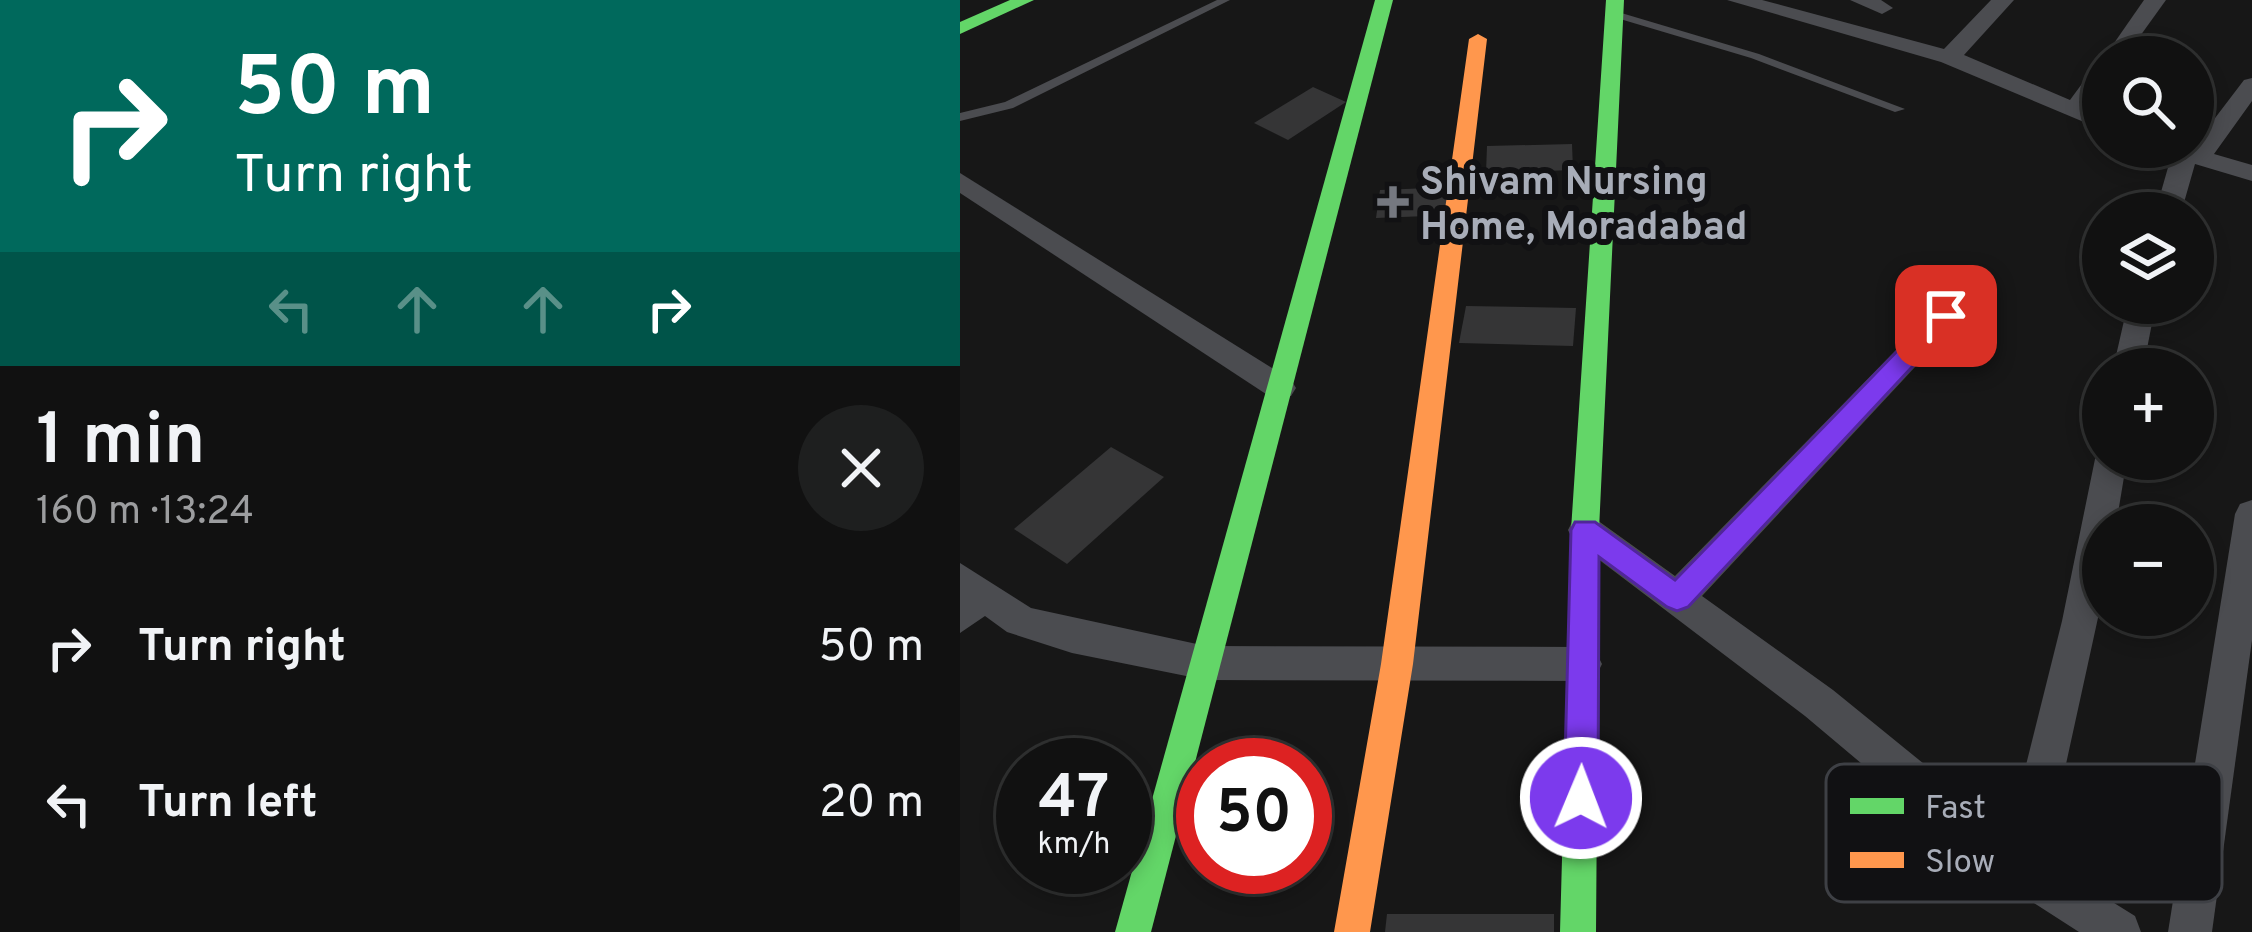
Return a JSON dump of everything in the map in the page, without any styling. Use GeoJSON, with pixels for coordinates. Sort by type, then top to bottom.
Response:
{"type":"FeatureCollection","features":[{"type":"Feature","properties":{"kind":"street"},"geometry":{"type":"LineString","coordinates":[[1133,932],[1384,0]]}},
{"type":"Feature","properties":{"kind":"street"},"geometry":{"type":"LineString","coordinates":[[1738,0],[1949,57],[2082,115]]}},
{"type":"Feature","properties":{"kind":"street"},"geometry":{"type":"LineString","coordinates":[[1949,57],[2003,0]]}},
{"type":"Feature","properties":{"kind":"street"},"geometry":{"type":"LineString","coordinates":[[2128,36],[2155,0]]}},
{"type":"Feature","properties":{"kind":"street"},"geometry":{"type":"LineString","coordinates":[[960,12],[1001,2]]}},
{"type":"Feature","properties":{"kind":"street"},"geometry":{"type":"LineString","coordinates":[[960,29],[1001,2]]}},
{"type":"Feature","properties":{"kind":"street"},"geometry":{"type":"LineString","coordinates":[[1578,932],[1585,530],[1615,7]]}},
{"type":"Feature","properties":{"kind":"street"},"geometry":{"type":"LineString","coordinates":[[1352,932],[1397,664],[1478,39]]}},
{"type":"Feature","properties":{"kind":"street"},"geometry":{"type":"LineString","coordinates":[[2214,122],[2252,85]]}},
{"type":"Feature","properties":{"kind":"street"},"geometry":{"type":"LineString","coordinates":[[2074,111],[2082,100]]}},
{"type":"Feature","properties":{"kind":"street"},"geometry":{"type":"LineString","coordinates":[[2214,161],[2252,172]]}},
{"type":"Feature","properties":{"kind":"street"},"geometry":{"type":"LineString","coordinates":[[967,195],[1280,388]]}},
{"type":"Feature","properties":{"kind":"street"},"geometry":{"type":"LineString","coordinates":[[1677,598],[1946,316]]}},
{"type":"Feature","properties":{"kind":"street"},"geometry":{"type":"LineString","coordinates":[[2046,764],[2107,480]]}},
{"type":"Feature","properties":{"kind":"street"},"geometry":{"type":"LineString","coordinates":[[2215,764],[2252,514]]}},
{"type":"Feature","properties":{"kind":"street"},"geometry":{"type":"LineString","coordinates":[[1585,530],[1819,703],[1893,764]]}},
{"type":"Feature","properties":{"kind":"street"},"geometry":{"type":"LineString","coordinates":[[967,597],[1072,637],[1206,662],[1583,664]]}},
{"type":"Feature","properties":{"kind":"street"},"geometry":{"type":"LineString","coordinates":[[2072,902],[2119,932]]}},
{"type":"Feature","properties":{"kind":"street"},"geometry":{"type":"LineString","coordinates":[[2190,932],[2194,902]]}},
{"type":"Feature","properties":{"kind":"lane"},"geometry":{"type":"LineString","coordinates":[[960,117],[1010,105],[1225,0]]}},
{"type":"Feature","properties":{"kind":"lane"},"geometry":{"type":"LineString","coordinates":[[1615,7],[1898,110]]}},
{"type":"Feature","properties":{"kind":"building"},"geometry":{"type":"Polygon","coordinates":[[[1313,87],[1346,102],[1288,140],[1254,123],[1313,87]]]}},
{"type":"Feature","properties":{"kind":"building"},"geometry":{"type":"Polygon","coordinates":[[[1572,144],[1573,170],[1486,173],[1487,146],[1572,144]]]}},
{"type":"Feature","properties":{"kind":"building"},"geometry":{"type":"Polygon","coordinates":[[[1455,187],[1453,215],[1376,218],[1380,190],[1455,187]]]}},
{"type":"Feature","properties":{"kind":"building"},"geometry":{"type":"Polygon","coordinates":[[[1466,306],[1576,308],[1573,346],[1459,343],[1466,306]]]}},
{"type":"Feature","properties":{"kind":"building"},"geometry":{"type":"Polygon","coordinates":[[[1111,447],[1164,477],[1067,564],[1014,529],[1111,447]]]}},
{"type":"Feature","properties":{"kind":"building"},"geometry":{"type":"Polygon","coordinates":[[[1387,914],[1554,914],[1554,932],[1385,932],[1387,914]]]}},
{"type":"Feature","properties":{"kind":"traffic: fast"},"geometry":{"type":"LineString","coordinates":[[960,29],[1025,0]]}},
{"type":"Feature","properties":{"kind":"traffic: fast"},"geometry":{"type":"LineString","coordinates":[[1133,932],[1384,0]]}},
{"type":"Feature","properties":{"kind":"traffic: fast"},"geometry":{"type":"LineString","coordinates":[[1578,932],[1585,530],[1615,0]]}},
{"type":"Feature","properties":{"kind":"traffic: slow"},"geometry":{"type":"LineString","coordinates":[[1352,932],[1397,664],[1478,39]]}},
{"type":"Feature","properties":{"kind":"place","name":"Shivam Nursing Home, Moradabad"},"geometry":{"type":"Point","coordinates":[1393,202]}},
{"type":"Feature","properties":{"kind":"route"},"geometry":{"type":"LineString","coordinates":[[1581,798],[1585,530],[1677,598],[1946,316]]}}]}
